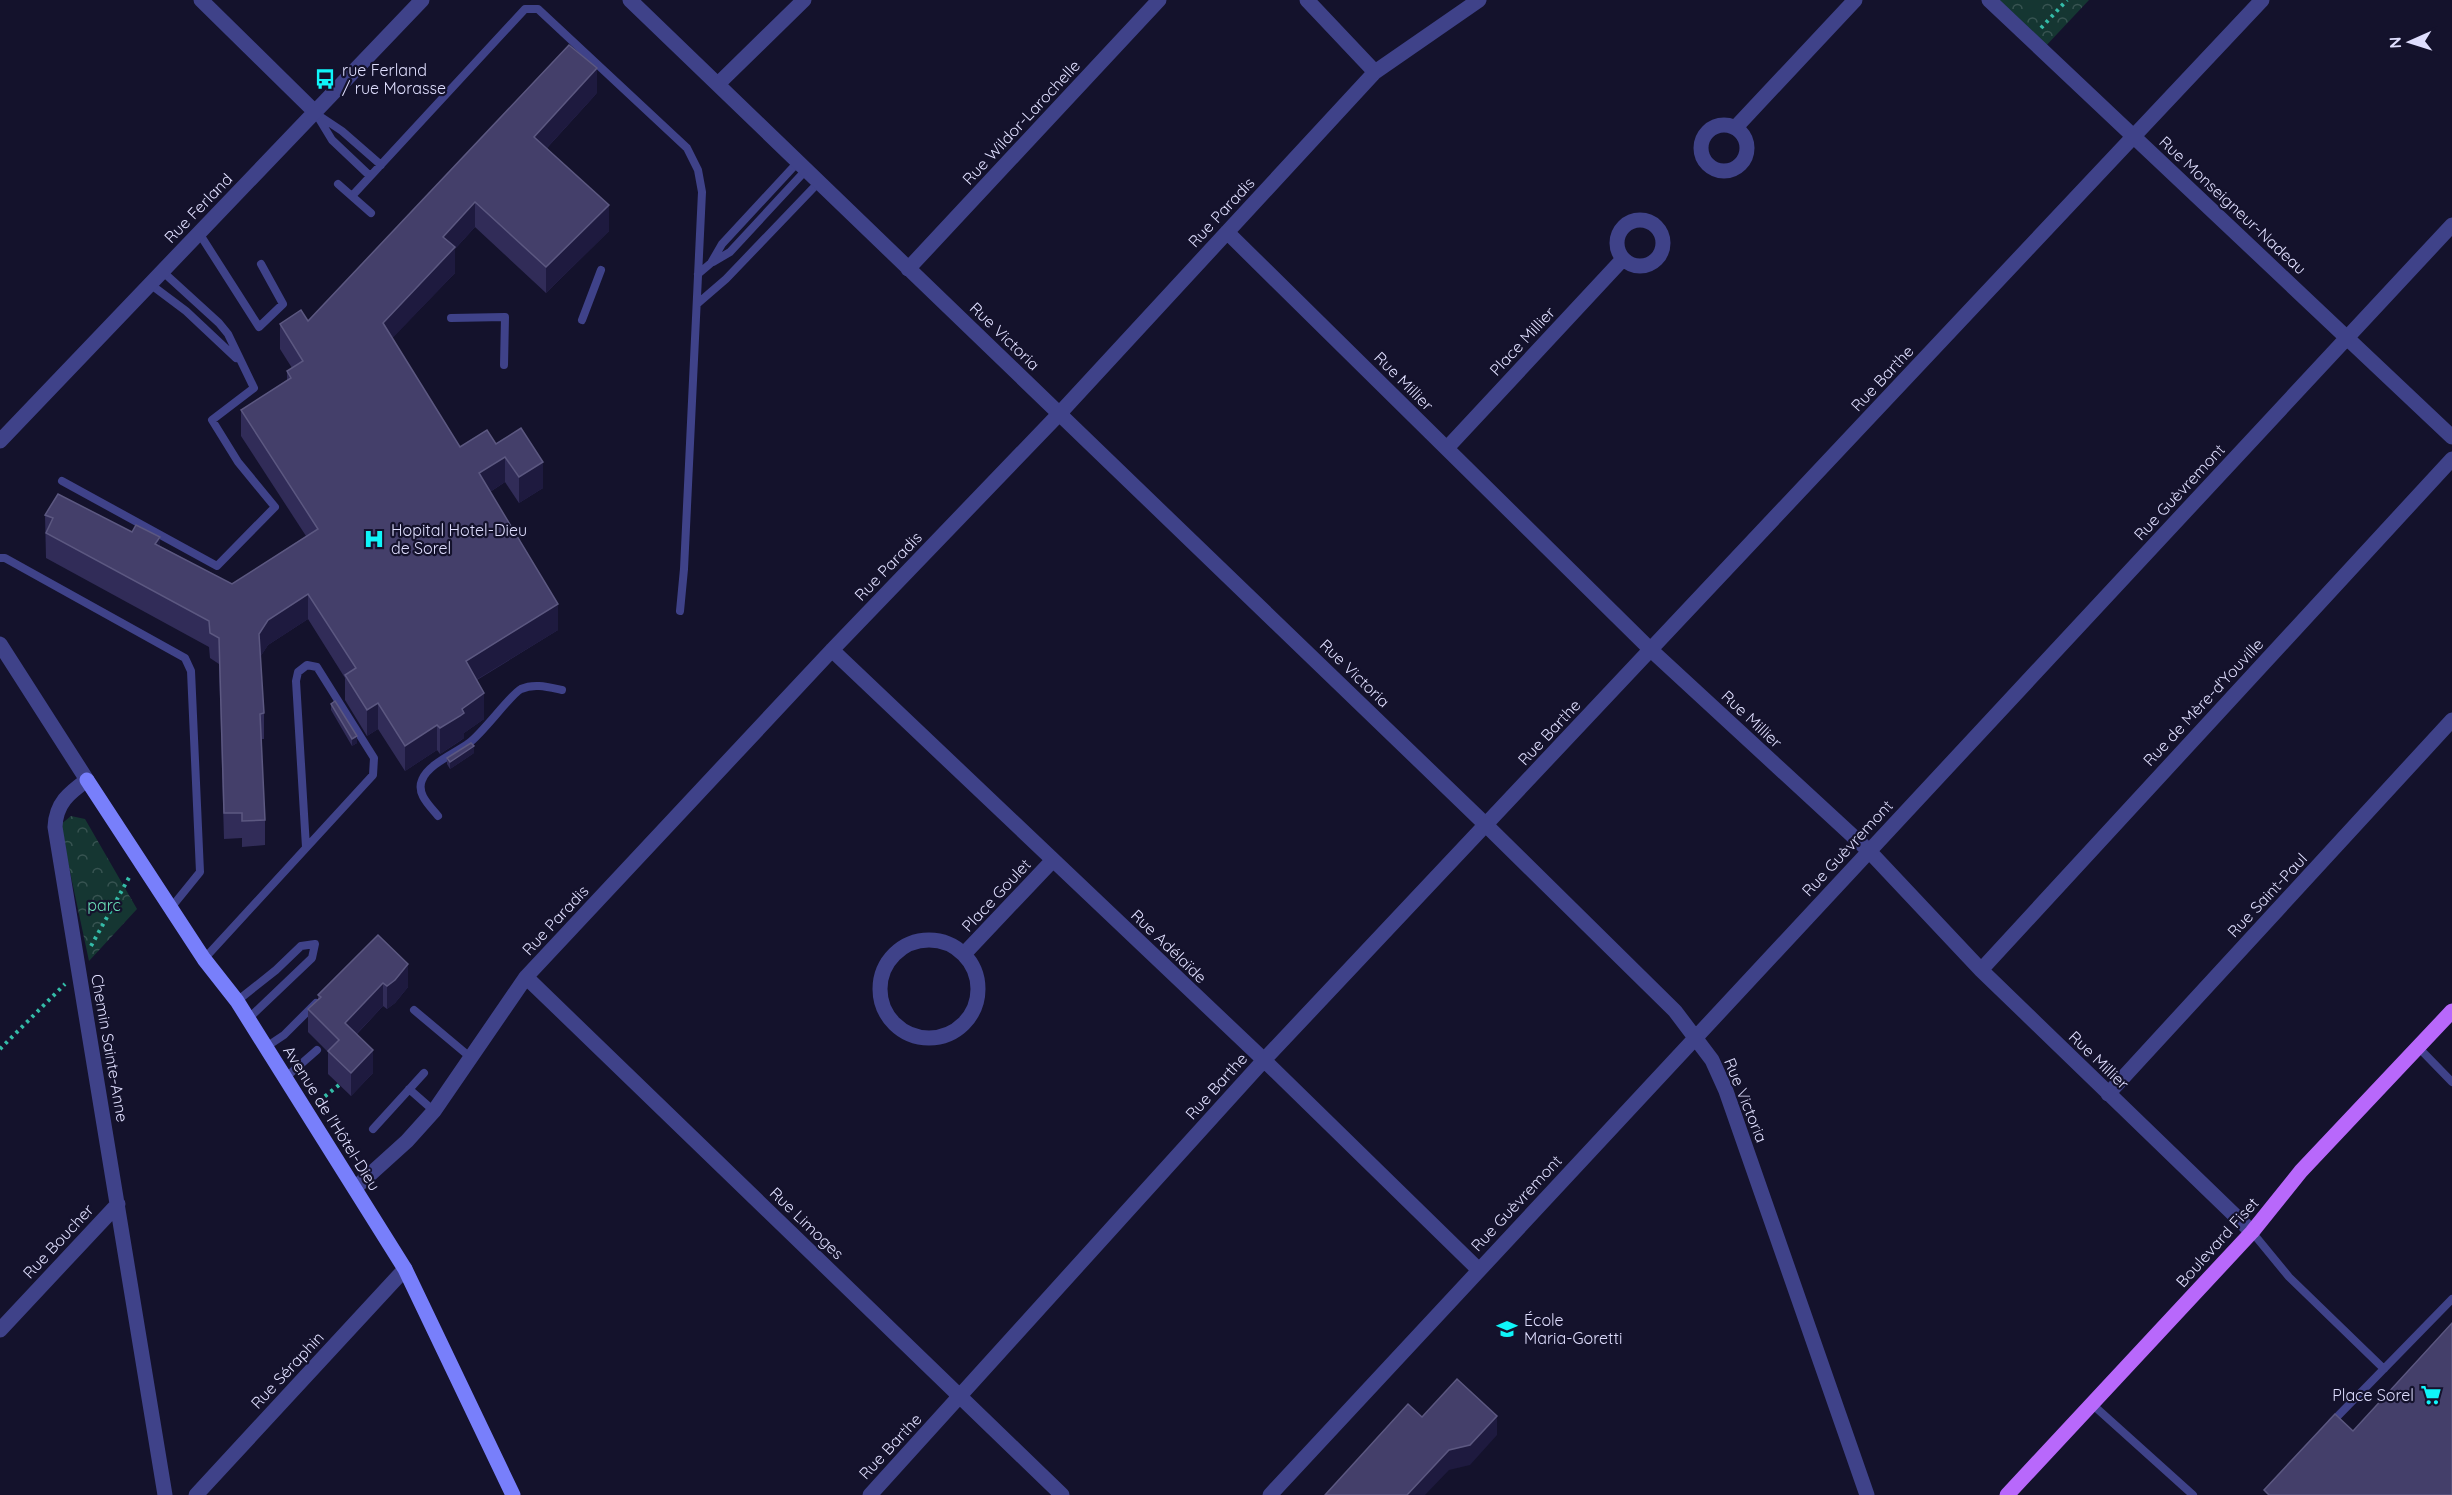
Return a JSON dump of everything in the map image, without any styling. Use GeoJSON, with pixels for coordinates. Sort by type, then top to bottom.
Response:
{"type":"FeatureCollection","features":[{"type":"Feature","properties":{"kind":"main road","name":"Boulevard Fiset"},"geometry":{"type":"LineString","coordinates":[[2007,1495],[2252,1232],[2301,1171],[2452,1011]]}},
{"type":"Feature","properties":{"kind":"street"},"geometry":{"type":"LineString","coordinates":[[201,0],[315,112]]}},
{"type":"Feature","properties":{"kind":"street","name":"Rue Ferland"},"geometry":{"type":"LineString","coordinates":[[0,441],[422,0]]}},
{"type":"Feature","properties":{"kind":"street","name":"Rue Victoria"},"geometry":{"type":"LineString","coordinates":[[630,0],[1486,825],[1675,1011],[1711,1059],[1726,1091],[1867,1495]]}},
{"type":"Feature","properties":{"kind":"street"},"geometry":{"type":"LineString","coordinates":[[718,84],[804,0]]}},
{"type":"Feature","properties":{"kind":"street","name":"Rue Wildor-Larochelle"},"geometry":{"type":"LineString","coordinates":[[908,269],[1159,0]]}},
{"type":"Feature","properties":{"kind":"street"},"geometry":{"type":"LineString","coordinates":[[1307,0],[1375,72]]}},
{"type":"Feature","properties":{"kind":"street","name":"Rue Paradis"},"geometry":{"type":"LineString","coordinates":[[355,1188],[406,1141],[434,1111],[526,977],[832,650],[1060,413],[1375,72],[1479,0]]}},
{"type":"Feature","properties":{"kind":"street"},"geometry":{"type":"LineString","coordinates":[[1736,128],[1855,0]]}},
{"type":"Feature","properties":{"kind":"street","name":"Rue Monseigneur-Nadeau"},"geometry":{"type":"LineString","coordinates":[[1989,0],[2452,437]]}},
{"type":"Feature","properties":{"kind":"street","name":"Rue Barthe"},"geometry":{"type":"LineString","coordinates":[[870,1495],[1264,1060],[2262,0]]}},
{"type":"Feature","properties":{"kind":"street","name":"Rue Guèvremont"},"geometry":{"type":"LineString","coordinates":[[1270,1495],[2452,225]]}},
{"type":"Feature","properties":{"kind":"street","name":"Rue Millier"},"geometry":{"type":"LineString","coordinates":[[1227,232],[1651,650],[1869,851],[1981,970],[2252,1232]]}},
{"type":"Feature","properties":{"kind":"street","name":"Place Millier"},"geometry":{"type":"LineString","coordinates":[[1447,448],[1623,258]]}},
{"type":"Feature","properties":{"kind":"street","name":"Rue de Mère-d'Youville"},"geometry":{"type":"LineString","coordinates":[[1981,970],[2452,459]]}},
{"type":"Feature","properties":{"kind":"street"},"geometry":{"type":"LineString","coordinates":[[0,644],[87,780]]}},
{"type":"Feature","properties":{"kind":"street","name":"Rue Adélaïde"},"geometry":{"type":"LineString","coordinates":[[832,650],[1264,1060],[1479,1270]]}},
{"type":"Feature","properties":{"kind":"street","name":"Rue Saint-Paul"},"geometry":{"type":"LineString","coordinates":[[2108,1094],[2452,720]]}},
{"type":"Feature","properties":{"kind":"street","name":"Avenue de l'Hôtel-Dieu"},"geometry":{"type":"LineString","coordinates":[[87,780],[204,959],[237,1000],[405,1269],[513,1495]]}},
{"type":"Feature","properties":{"kind":"street","name":"Chemin Sainte-Anne"},"geometry":{"type":"LineString","coordinates":[[87,780],[62,801],[56,813],[55,827],[165,1495]]}},
{"type":"Feature","properties":{"kind":"street","name":"Place Goulet"},"geometry":{"type":"LineString","coordinates":[[964,954],[1053,860]]}},
{"type":"Feature","properties":{"kind":"street","name":"Place Goulet"},"geometry":{"type":"LineString","coordinates":[[920,940],[936,940],[951,944],[964,954],[974,968],[978,984],[977,1000],[965,1022],[945,1036],[929,1039],[912,1036],[898,1028],[887,1016],[881,1001],[879,985],[883,969],[892,956],[904,945],[920,940]]}},
{"type":"Feature","properties":{"kind":"street","name":"Rue Limoges"},"geometry":{"type":"LineString","coordinates":[[526,977],[1062,1495]]}},
{"type":"Feature","properties":{"kind":"street","name":"Rue Boucher"},"geometry":{"type":"LineString","coordinates":[[0,1330],[118,1204]]}},
{"type":"Feature","properties":{"kind":"street","name":"Rue Séraphin"},"geometry":{"type":"LineString","coordinates":[[196,1495],[405,1269]]}},
{"type":"Feature","properties":{"kind":"lane"},"geometry":{"type":"LineString","coordinates":[[352,196],[525,9],[538,9],[687,148],[698,170],[702,192],[680,611]]}},
{"type":"Feature","properties":{"kind":"lane"},"geometry":{"type":"LineString","coordinates":[[315,112],[342,131],[381,165]]}},
{"type":"Feature","properties":{"kind":"lane"},"geometry":{"type":"LineString","coordinates":[[315,112],[332,140],[370,176]]}},
{"type":"Feature","properties":{"kind":"lane"},"geometry":{"type":"LineString","coordinates":[[698,274],[730,252],[802,166]]}},
{"type":"Feature","properties":{"kind":"lane"},"geometry":{"type":"LineString","coordinates":[[697,304],[726,279],[819,182]]}},
{"type":"Feature","properties":{"kind":"lane"},"geometry":{"type":"LineString","coordinates":[[338,184],[371,213]]}},
{"type":"Feature","properties":{"kind":"lane"},"geometry":{"type":"LineString","coordinates":[[199,233],[259,327],[283,304],[261,264]]}},
{"type":"Feature","properties":{"kind":"lane"},"geometry":{"type":"LineString","coordinates":[[582,320],[601,270]]}},
{"type":"Feature","properties":{"kind":"lane"},"geometry":{"type":"LineString","coordinates":[[62,481],[217,566],[275,507],[238,462],[212,420],[254,388],[239,362],[228,334],[162,271]]}},
{"type":"Feature","properties":{"kind":"lane"},"geometry":{"type":"LineString","coordinates":[[150,284],[186,311],[239,362]]}},
{"type":"Feature","properties":{"kind":"lane"},"geometry":{"type":"LineString","coordinates":[[451,318],[505,317],[504,365]]}},
{"type":"Feature","properties":{"kind":"lane"},"geometry":{"type":"LineString","coordinates":[[0,558],[5,558],[185,658],[191,671],[200,872],[170,909]]}},
{"type":"Feature","properties":{"kind":"lane"},"geometry":{"type":"LineString","coordinates":[[204,959],[306,848],[373,775],[374,759],[317,667],[307,665],[298,672],[296,681],[306,848]]}},
{"type":"Feature","properties":{"kind":"lane"},"geometry":{"type":"LineString","coordinates":[[438,816],[423,798],[420,787],[422,778],[428,771],[471,742],[519,690],[538,685],[562,690]]}},
{"type":"Feature","properties":{"kind":"lane"},"geometry":{"type":"LineString","coordinates":[[237,1000],[276,970],[301,946],[315,944],[312,958],[248,1019]]}},
{"type":"Feature","properties":{"kind":"lane"},"geometry":{"type":"LineString","coordinates":[[266,1047],[284,1035],[322,997]]}},
{"type":"Feature","properties":{"kind":"lane"},"geometry":{"type":"LineString","coordinates":[[414,1010],[470,1057]]}},
{"type":"Feature","properties":{"kind":"lane"},"geometry":{"type":"LineString","coordinates":[[2418,1047],[2452,1082]]}},
{"type":"Feature","properties":{"kind":"lane"},"geometry":{"type":"LineString","coordinates":[[285,1078],[317,1050]]}},
{"type":"Feature","properties":{"kind":"lane"},"geometry":{"type":"LineString","coordinates":[[373,1129],[423,1073]]}},
{"type":"Feature","properties":{"kind":"lane"},"geometry":{"type":"LineString","coordinates":[[409,1089],[434,1111]]}},
{"type":"Feature","properties":{"kind":"lane"},"geometry":{"type":"LineString","coordinates":[[2252,1232],[2289,1277],[2384,1369]]}},
{"type":"Feature","properties":{"kind":"lane"},"geometry":{"type":"LineString","coordinates":[[2322,1433],[2452,1299]]}},
{"type":"Feature","properties":{"kind":"lane"},"geometry":{"type":"LineString","coordinates":[[2093,1405],[2193,1495]]}},
{"type":"Feature","properties":{"kind":"path"},"geometry":{"type":"LineString","coordinates":[[2030,39],[2067,0]]}},
{"type":"Feature","properties":{"kind":"path"},"geometry":{"type":"LineString","coordinates":[[306,1110],[339,1085]]}},
{"type":"Feature","properties":{"kind":"green space"},"geometry":{"type":"Polygon","coordinates":[[[1989,0],[2089,0],[2042,50],[1989,0]]]}},
{"type":"Feature","properties":{"kind":"green space","name":"parc"},"geometry":{"type":"Polygon","coordinates":[[[71,816],[85,819],[137,909],[89,961],[60,825],[71,816]]]}},
{"type":"Feature","properties":{"kind":"building"},"geometry":{"type":"Polygon","coordinates":[[[569,45],[597,68],[534,137],[609,205],[546,267],[475,202],[443,237],[455,247],[383,323],[460,447],[487,430],[496,444],[521,428],[543,462],[519,477],[505,457],[479,473],[558,604],[466,661],[484,693],[462,709],[464,713],[460,716],[440,728],[437,725],[405,746],[378,703],[367,710],[345,675],[356,668],[308,594],[268,620],[259,634],[264,713],[260,714],[265,820],[242,821],[242,813],[224,813],[219,638],[210,633],[209,621],[46,533],[53,518],[45,515],[58,494],[132,532],[136,525],[160,537],[155,544],[232,584],[318,529],[241,410],[291,378],[287,371],[303,361],[280,324],[301,310],[308,321],[569,45]]]}},
{"type":"Feature","properties":{"kind":"building"},"geometry":{"type":"Polygon","coordinates":[[[335,701],[357,736],[352,739],[331,704],[335,701]]]}},
{"type":"Feature","properties":{"kind":"building"},"geometry":{"type":"Polygon","coordinates":[[[471,743],[474,746],[450,762],[447,758],[471,743]]]}},
{"type":"Feature","properties":{"kind":"building"},"geometry":{"type":"Polygon","coordinates":[[[378,935],[408,964],[395,980],[387,986],[383,983],[345,1023],[373,1050],[351,1073],[328,1051],[339,1040],[308,1009],[321,997],[318,995],[378,935]]]}},
{"type":"Feature","properties":{"kind":"building","name":"Place Sorel"},"geometry":{"type":"Polygon","coordinates":[[[2452,1323],[2452,1495],[2269,1495],[2264,1490],[2335,1414],[2353,1431],[2452,1323]]]}},
{"type":"Feature","properties":{"kind":"building"},"geometry":{"type":"Polygon","coordinates":[[[1457,1379],[1497,1416],[1470,1445],[1449,1450],[1407,1495],[1325,1495],[1408,1404],[1422,1417],[1457,1379]]]}},
{"type":"Feature","properties":{"kind":"place","name":"rue Ferland / rue Morasse"},"geometry":{"type":"Point","coordinates":[325,79]}},
{"type":"Feature","properties":{"kind":"place","name":"Hopital Hotel-Dieu de Sorel"},"geometry":{"type":"Point","coordinates":[374,539]}},
{"type":"Feature","properties":{"kind":"place","name":"École Maria-Goretti"},"geometry":{"type":"Point","coordinates":[1507,1329]}},
{"type":"Feature","properties":{"kind":"place","name":"Place Sorel"},"geometry":{"type":"Point","coordinates":[2431,1395]}}]}
